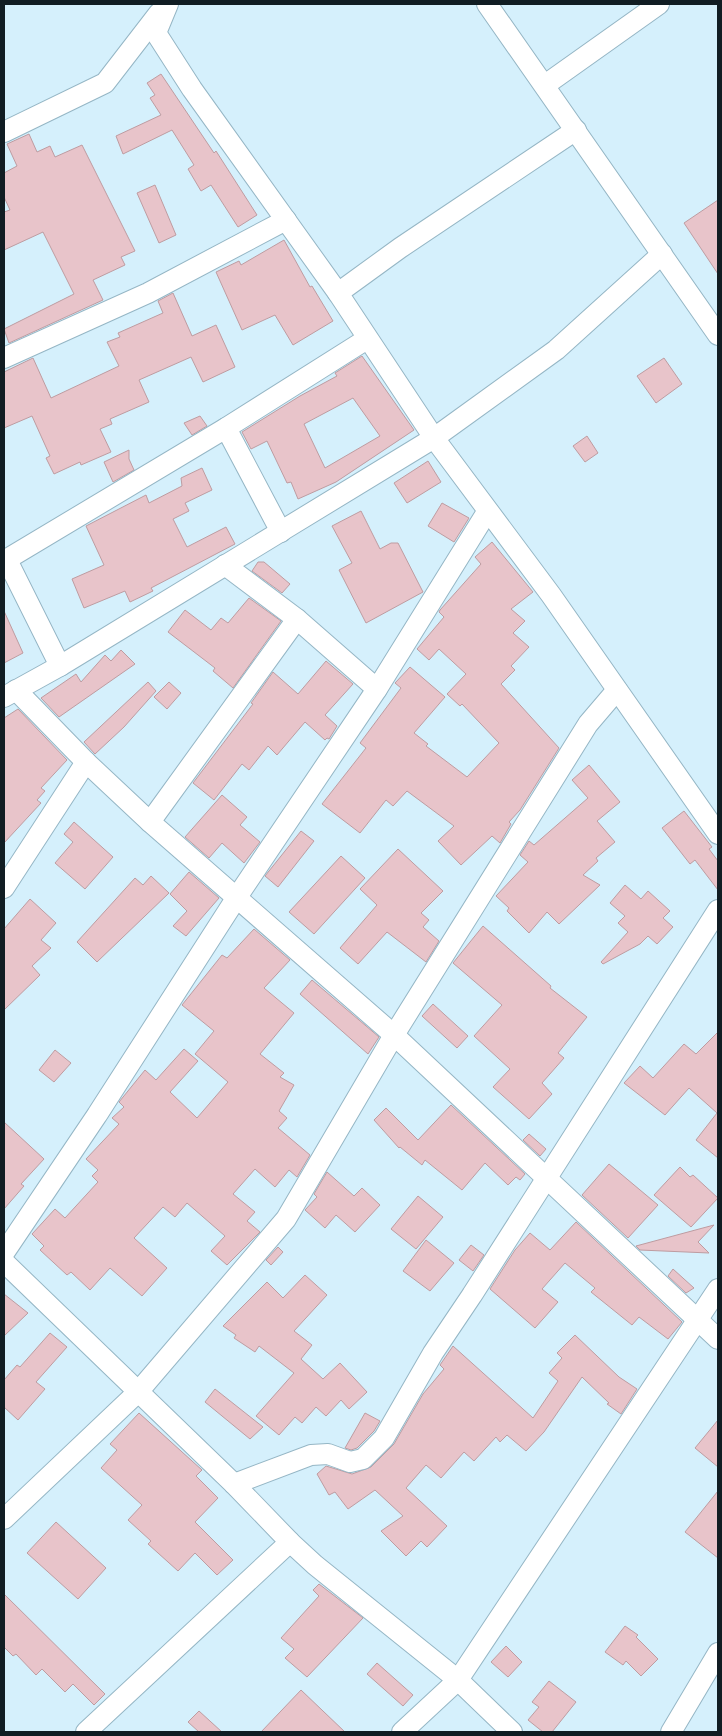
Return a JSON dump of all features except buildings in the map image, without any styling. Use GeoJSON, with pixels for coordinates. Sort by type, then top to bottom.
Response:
{"type":"FeatureCollection","features":[{"type":"Feature","properties":{"kind":"street"},"geometry":{"type":"LineString","coordinates":[[4,132],[105,83],[167,4]]}},
{"type":"Feature","properties":{"kind":"street"},"geometry":{"type":"LineString","coordinates":[[167,4],[156,33],[192,89],[338,293],[434,438],[551,596],[718,834]]}},
{"type":"Feature","properties":{"kind":"street"},"geometry":{"type":"LineString","coordinates":[[487,4],[718,335]]}},
{"type":"Feature","properties":{"kind":"street"},"geometry":{"type":"LineString","coordinates":[[545,85],[659,4]]}},
{"type":"Feature","properties":{"kind":"street"},"geometry":{"type":"LineString","coordinates":[[338,293],[416,237],[576,130]]}},
{"type":"Feature","properties":{"kind":"street"},"geometry":{"type":"LineString","coordinates":[[4,358],[148,293],[286,220]]}},
{"type":"Feature","properties":{"kind":"street"},"geometry":{"type":"LineString","coordinates":[[662,254],[556,350],[434,438],[60,666],[10,693],[150,822],[394,1035],[718,1339]]}},
{"type":"Feature","properties":{"kind":"street"},"geometry":{"type":"LineString","coordinates":[[60,666],[5,560],[226,428],[367,339]]}},
{"type":"Feature","properties":{"kind":"street"},"geometry":{"type":"LineString","coordinates":[[226,428],[281,532]]}},
{"type":"Feature","properties":{"kind":"street"},"geometry":{"type":"LineString","coordinates":[[4,1253],[97,1115],[237,897],[377,689],[487,512]]}},
{"type":"Feature","properties":{"kind":"street"},"geometry":{"type":"LineString","coordinates":[[225,565],[297,619],[377,689]]}},
{"type":"Feature","properties":{"kind":"street"},"geometry":{"type":"LineString","coordinates":[[150,822],[297,619]]}},
{"type":"Feature","properties":{"kind":"street"},"geometry":{"type":"LineString","coordinates":[[4,1519],[138,1392],[286,1218],[394,1035],[588,724],[617,690]]}},
{"type":"Feature","properties":{"kind":"street"},"geometry":{"type":"LineString","coordinates":[[4,888],[86,762]]}},
{"type":"Feature","properties":{"kind":"street"},"geometry":{"type":"LineString","coordinates":[[234,1484],[311,1455],[328,1454],[350,1462],[363,1459],[384,1438],[433,1353],[718,910]]}},
{"type":"Feature","properties":{"kind":"street"},"geometry":{"type":"LineString","coordinates":[[4,1262],[234,1484],[314,1565],[458,1680],[512,1732]]}},
{"type":"Feature","properties":{"kind":"street"},"geometry":{"type":"LineString","coordinates":[[402,1732],[458,1680],[718,1290]]}},
{"type":"Feature","properties":{"kind":"street"},"geometry":{"type":"LineString","coordinates":[[86,1732],[290,1542]]}},
{"type":"Feature","properties":{"kind":"street"},"geometry":{"type":"LineString","coordinates":[[671,1732],[718,1653]]}}]}
